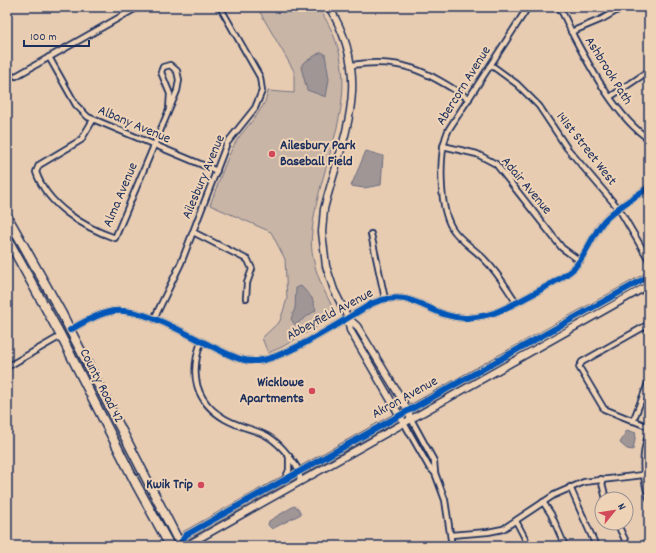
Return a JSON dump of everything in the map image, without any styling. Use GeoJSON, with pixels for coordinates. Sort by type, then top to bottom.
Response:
{"type":"FeatureCollection","features":[{"type":"Feature","properties":{"kind":"highway","name":"County Road 42"},"geometry":{"type":"LineString","coordinates":[[7,216],[62,314],[179,545]]}},
{"type":"Feature","properties":{"kind":"highway","name":"County Road 42"},"geometry":{"type":"LineString","coordinates":[[7,238],[61,336],[125,463],[170,546]]}},
{"type":"Feature","properties":{"kind":"highway"},"geometry":{"type":"LineString","coordinates":[[11,246],[33,272],[65,330],[70,330]]}},
{"type":"Feature","properties":{"kind":"street"},"geometry":{"type":"LineString","coordinates":[[16,76],[138,7]]}},
{"type":"Feature","properties":{"kind":"street","name":"Ailesbury Avenue"},"geometry":{"type":"LineString","coordinates":[[154,319],[181,262],[228,143],[255,108],[261,96],[262,88],[260,78],[220,7]]}},
{"type":"Feature","properties":{"kind":"street"},"geometry":{"type":"LineString","coordinates":[[329,7],[342,29],[352,65],[353,82],[350,113],[322,221],[323,249],[326,266],[334,290],[348,318],[350,330],[398,415],[429,467],[435,473]]}},
{"type":"Feature","properties":{"kind":"street","name":"Abercorn Avenue"},"geometry":{"type":"LineString","coordinates":[[516,302],[495,271],[479,254],[456,234],[451,226],[444,203],[441,163],[443,146],[449,129],[528,7]]}},
{"type":"Feature","properties":{"kind":"street","name":"Ashbrook Path"},"geometry":{"type":"LineString","coordinates":[[559,7],[590,67],[610,97],[630,124],[649,139]]}},
{"type":"Feature","properties":{"kind":"street"},"geometry":{"type":"LineString","coordinates":[[571,32],[608,16],[623,7]]}},
{"type":"Feature","properties":{"kind":"street","name":"Albany Avenue"},"geometry":{"type":"LineString","coordinates":[[48,57],[76,105],[93,120],[217,171]]}},
{"type":"Feature","properties":{"kind":"street"},"geometry":{"type":"LineString","coordinates":[[352,65],[386,62],[409,66],[429,75],[469,99]]}},
{"type":"Feature","properties":{"kind":"street"},"geometry":{"type":"LineString","coordinates":[[154,145],[177,91],[179,80],[176,68],[170,65],[163,68],[162,72],[170,94],[169,109]]}},
{"type":"Feature","properties":{"kind":"street","name":"141st Street West"},"geometry":{"type":"LineString","coordinates":[[491,65],[529,94],[563,143],[619,209],[649,260]]}},
{"type":"Feature","properties":{"kind":"street"},"geometry":{"type":"LineString","coordinates":[[610,97],[649,71]]}},
{"type":"Feature","properties":{"kind":"street","name":"Alma Avenue"},"geometry":{"type":"LineString","coordinates":[[93,120],[81,140],[41,164],[37,167],[36,172],[43,185],[61,207],[83,224],[103,234],[114,238],[154,145]]}},
{"type":"Feature","properties":{"kind":"street","name":"Adair Avenue"},"geometry":{"type":"LineString","coordinates":[[443,146],[477,154],[496,164],[562,248],[580,261]]}},
{"type":"Feature","properties":{"kind":"street","name":"Abbeyfield Avenue"},"geometry":{"type":"LineString","coordinates":[[70,330],[102,314],[118,311],[134,312],[154,319],[201,342],[239,358],[247,360],[264,360],[290,350],[371,304],[385,299],[410,299],[443,313],[465,318],[485,316],[516,302],[567,274],[580,261],[603,223],[649,187]]}},
{"type":"Feature","properties":{"kind":"street"},"geometry":{"type":"LineString","coordinates":[[193,232],[248,260],[252,269],[247,283],[246,298]]}},
{"type":"Feature","properties":{"kind":"street"},"geometry":{"type":"LineString","coordinates":[[371,234],[385,299]]}},
{"type":"Feature","properties":{"kind":"street","name":"Akron Avenue"},"geometry":{"type":"LineString","coordinates":[[179,545],[186,535],[398,415],[649,276]]}},
{"type":"Feature","properties":{"kind":"street","name":"Akron Avenue"},"geometry":{"type":"LineString","coordinates":[[179,545],[191,543],[649,285]]}},
{"type":"Feature","properties":{"kind":"street"},"geometry":{"type":"LineString","coordinates":[[348,318],[357,326],[407,410],[434,461],[435,473],[445,500],[452,546]]}},
{"type":"Feature","properties":{"kind":"street"},"geometry":{"type":"LineString","coordinates":[[649,324],[582,362],[579,367],[600,406],[649,427]]}},
{"type":"Feature","properties":{"kind":"street"},"geometry":{"type":"LineString","coordinates":[[7,367],[61,336]]}},
{"type":"Feature","properties":{"kind":"street"},"geometry":{"type":"LineString","coordinates":[[201,342],[196,356],[195,373],[199,389],[206,402],[225,419],[270,436],[289,456],[300,471],[300,481]]}},
{"type":"Feature","properties":{"kind":"street"},"geometry":{"type":"LineString","coordinates":[[633,421],[649,381]]}},
{"type":"Feature","properties":{"kind":"street"},"geometry":{"type":"LineString","coordinates":[[649,433],[644,453],[643,475],[649,498]]}},
{"type":"Feature","properties":{"kind":"street"},"geometry":{"type":"LineString","coordinates":[[285,480],[289,470],[289,456]]}},
{"type":"Feature","properties":{"kind":"street"},"geometry":{"type":"LineString","coordinates":[[451,535],[488,532],[502,529],[543,502],[570,488],[601,479],[643,475]]}},
{"type":"Feature","properties":{"kind":"street"},"geometry":{"type":"LineString","coordinates":[[601,479],[604,491]]}},
{"type":"Feature","properties":{"kind":"street"},"geometry":{"type":"LineString","coordinates":[[570,488],[596,546]]}},
{"type":"Feature","properties":{"kind":"street"},"geometry":{"type":"LineString","coordinates":[[543,502],[551,514],[565,546]]}},
{"type":"Feature","properties":{"kind":"street"},"geometry":{"type":"LineString","coordinates":[[516,521],[529,546]]}},
{"type":"Feature","properties":{"kind":"street"},"geometry":{"type":"LineString","coordinates":[[621,531],[628,546]]}},
{"type":"Feature","properties":{"kind":"shaded area"},"geometry":{"type":"Polygon","coordinates":[[[257,7],[318,7],[334,36],[342,64],[343,91],[339,118],[317,201],[311,242],[314,264],[322,285],[337,315],[282,347],[268,353],[262,338],[280,321],[287,299],[285,259],[271,232],[210,205],[230,152],[238,138],[259,113],[268,91],[294,93],[294,71],[257,7]]]}},
{"type":"Feature","properties":{"kind":"shaded area"},"geometry":{"type":"Polygon","coordinates":[[[321,52],[325,54],[329,79],[326,97],[307,90],[301,67],[303,63],[321,52]]]}},
{"type":"Feature","properties":{"kind":"shaded area"},"geometry":{"type":"Polygon","coordinates":[[[366,151],[383,156],[381,185],[364,188],[351,186],[366,151]]]}},
{"type":"Feature","properties":{"kind":"shaded area"},"geometry":{"type":"Polygon","coordinates":[[[301,286],[312,298],[316,310],[295,325],[291,319],[295,308],[296,288],[301,286]]]}},
{"type":"Feature","properties":{"kind":"shaded area"},"geometry":{"type":"Polygon","coordinates":[[[627,430],[636,433],[633,450],[627,449],[620,443],[627,430]]]}},
{"type":"Feature","properties":{"kind":"shaded area"},"geometry":{"type":"Polygon","coordinates":[[[294,506],[298,508],[301,514],[272,529],[268,525],[269,521],[294,506]]]}},
{"type":"Feature","properties":{"kind":"cycle path"},"geometry":{"type":"LineString","coordinates":[[70,330],[104,313],[121,311],[135,313],[178,329],[236,358],[257,361],[284,353],[299,346],[371,304],[386,299],[399,298],[410,300],[442,314],[454,317],[467,318],[487,315],[523,299],[569,273],[578,263],[603,222],[619,208],[649,187]]}},
{"type":"Feature","properties":{"kind":"cycle path"},"geometry":{"type":"LineString","coordinates":[[180,544],[186,535],[649,276]]}},
{"type":"Feature","properties":{"kind":"place","name":"Ailesbury Park Baseball Field"},"geometry":{"type":"Point","coordinates":[272,154]}},
{"type":"Feature","properties":{"kind":"place","name":"Wicklowe Apartments"},"geometry":{"type":"Point","coordinates":[312,391]}},
{"type":"Feature","properties":{"kind":"place","name":"Kwik Trip"},"geometry":{"type":"Point","coordinates":[201,485]}}]}
